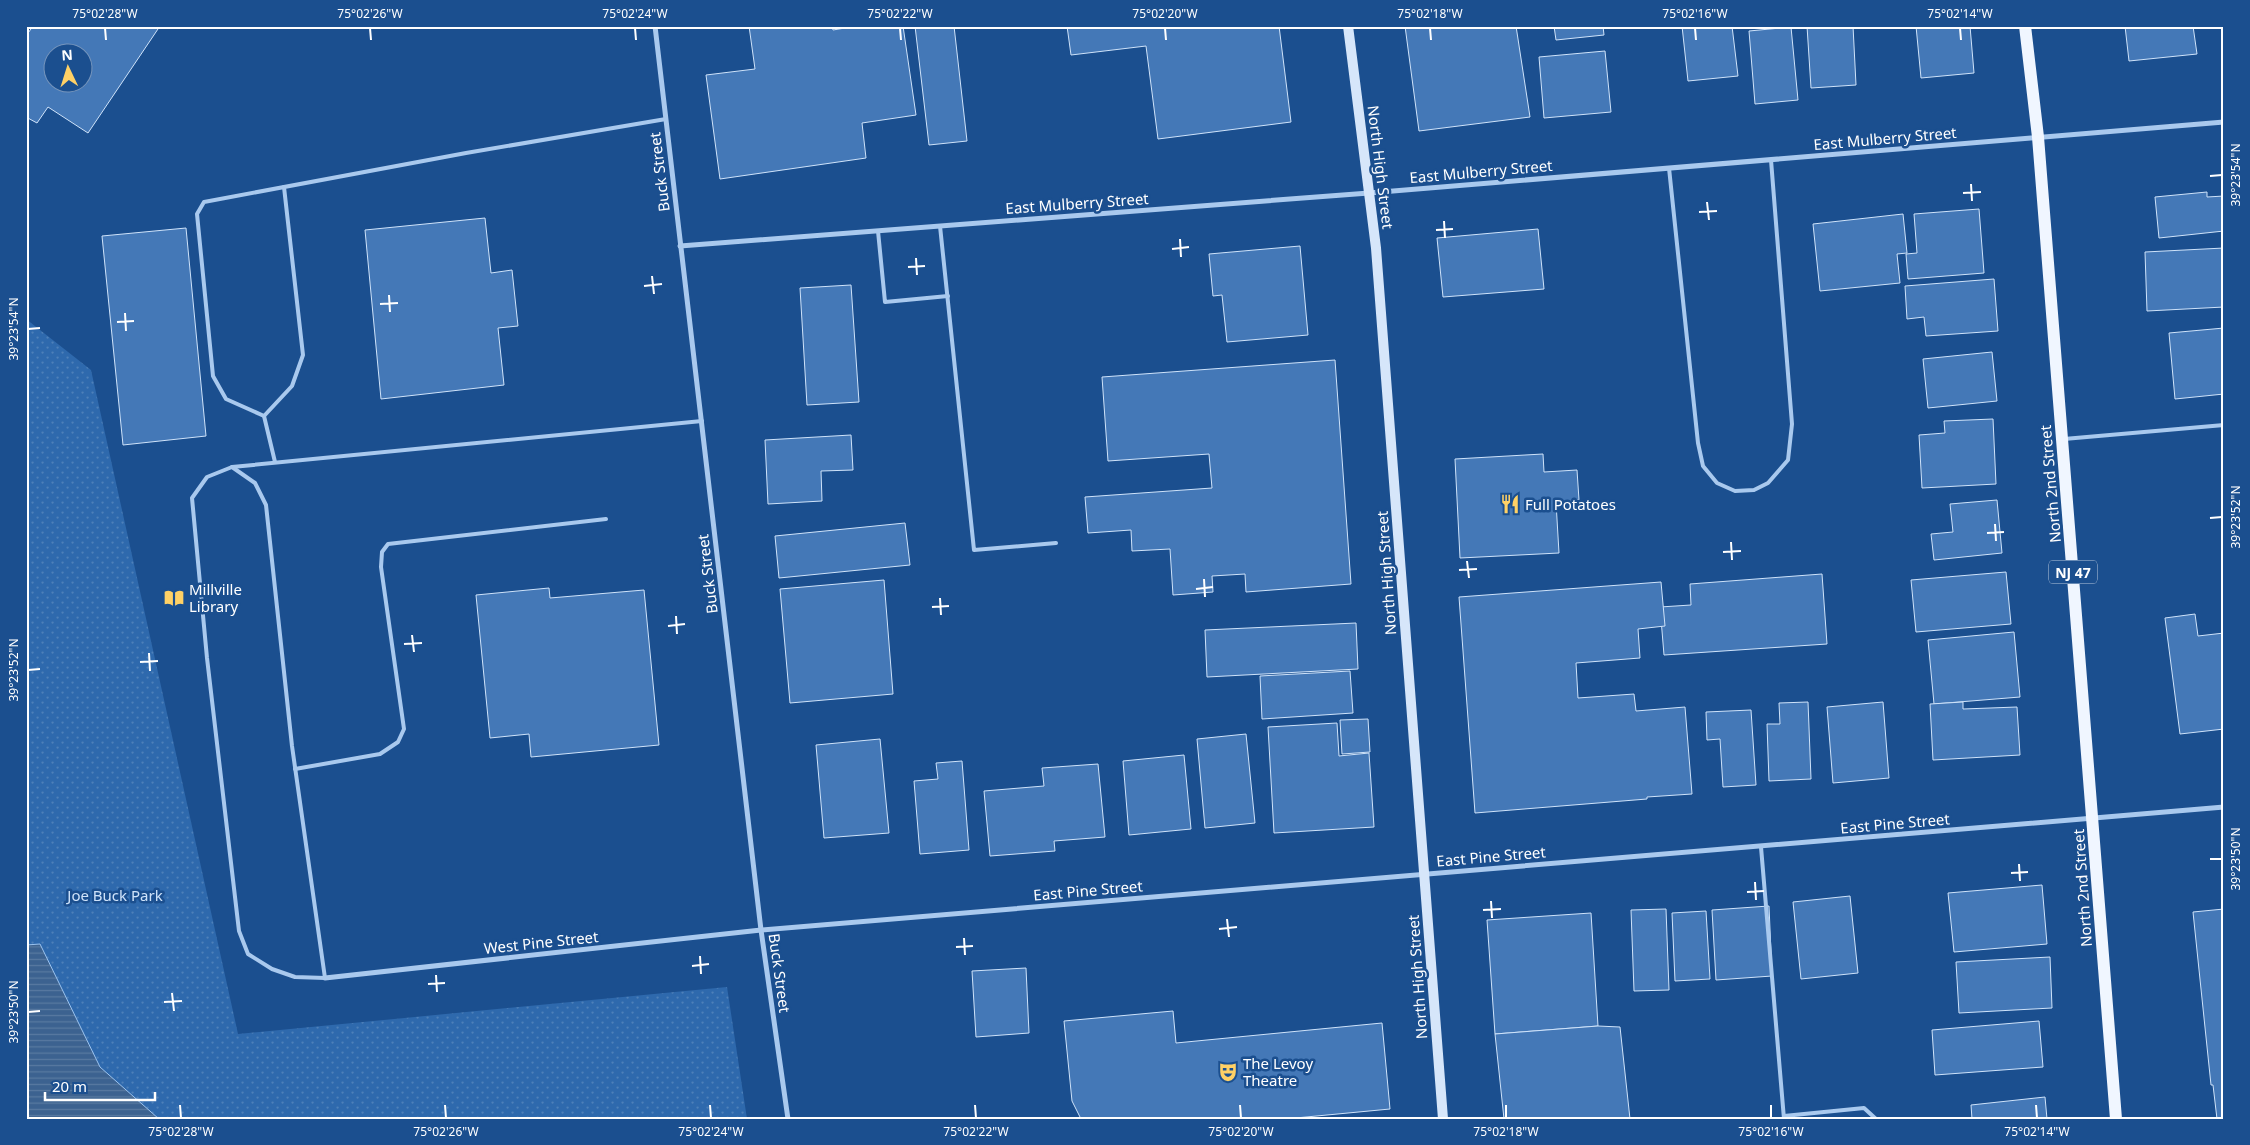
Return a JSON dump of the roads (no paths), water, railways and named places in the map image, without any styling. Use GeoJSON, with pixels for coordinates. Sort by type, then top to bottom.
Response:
{"type":"FeatureCollection","features":[{"type":"Feature","properties":{"kind":"main road","name":"North 2nd Street"},"geometry":{"type":"LineString","coordinates":[[2025,26],[2038,137],[2116,1119]]}},
{"type":"Feature","properties":{"kind":"street","name":"Buck Street"},"geometry":{"type":"LineString","coordinates":[[655,26],[761,930],[788,1119]]}},
{"type":"Feature","properties":{"kind":"street","name":"North High Street"},"geometry":{"type":"LineString","coordinates":[[1348,26],[1376,248],[1443,1119]]}},
{"type":"Feature","properties":{"kind":"street","name":"East Mulberry Street"},"geometry":{"type":"LineString","coordinates":[[680,246],[1369,193],[2224,122]]}},
{"type":"Feature","properties":{"kind":"street","name":"East Pine Street"},"geometry":{"type":"LineString","coordinates":[[761,930],[2224,807]]}},
{"type":"Feature","properties":{"kind":"street","name":"West Pine Street"},"geometry":{"type":"LineString","coordinates":[[324,978],[761,930]]}},
{"type":"Feature","properties":{"kind":"lane"},"geometry":{"type":"LineString","coordinates":[[264,416],[226,399],[213,376],[197,214],[204,202],[466,153],[666,120]]}},
{"type":"Feature","properties":{"kind":"lane"},"geometry":{"type":"LineString","coordinates":[[1669,168],[1698,443],[1703,466],[1716,483],[1735,491],[1754,490],[1768,483],[1788,460],[1792,424],[1771,160]]}},
{"type":"Feature","properties":{"kind":"lane"},"geometry":{"type":"LineString","coordinates":[[264,416],[292,386],[303,354],[284,187]]}},
{"type":"Feature","properties":{"kind":"lane"},"geometry":{"type":"LineString","coordinates":[[940,226],[974,550],[1056,543]]}},
{"type":"Feature","properties":{"kind":"lane"},"geometry":{"type":"LineString","coordinates":[[878,231],[885,302],[948,296]]}},
{"type":"Feature","properties":{"kind":"lane"},"geometry":{"type":"LineString","coordinates":[[264,416],[275,462]]}},
{"type":"Feature","properties":{"kind":"lane"},"geometry":{"type":"LineString","coordinates":[[232,466],[255,483],[266,505],[295,769],[324,978],[295,977],[272,969],[248,954],[239,931],[207,658],[192,498],[207,477],[232,466],[702,421]]}},
{"type":"Feature","properties":{"kind":"lane"},"geometry":{"type":"LineString","coordinates":[[2063,439],[2224,425]]}},
{"type":"Feature","properties":{"kind":"lane"},"geometry":{"type":"LineString","coordinates":[[295,769],[380,754],[398,742],[404,729],[381,567],[382,552],[388,544],[606,519]]}},
{"type":"Feature","properties":{"kind":"lane"},"geometry":{"type":"LineString","coordinates":[[1760,847],[1784,1117],[1864,1108],[1876,1119]]}},
{"type":"Feature","properties":{"kind":"place","name":"Full Potatoes"},"geometry":{"type":"Point","coordinates":[1510,504]}},
{"type":"Feature","properties":{"kind":"place","name":"Millville Library"},"geometry":{"type":"Point","coordinates":[174,598]}},
{"type":"Feature","properties":{"kind":"place","name":"The Levoy Theatre"},"geometry":{"type":"Point","coordinates":[1228,1072]}},
{"type":"Feature","properties":{"kind":"park label","name":"Joe Buck Park"},"geometry":{"type":"Point","coordinates":[115,895]}}]}
